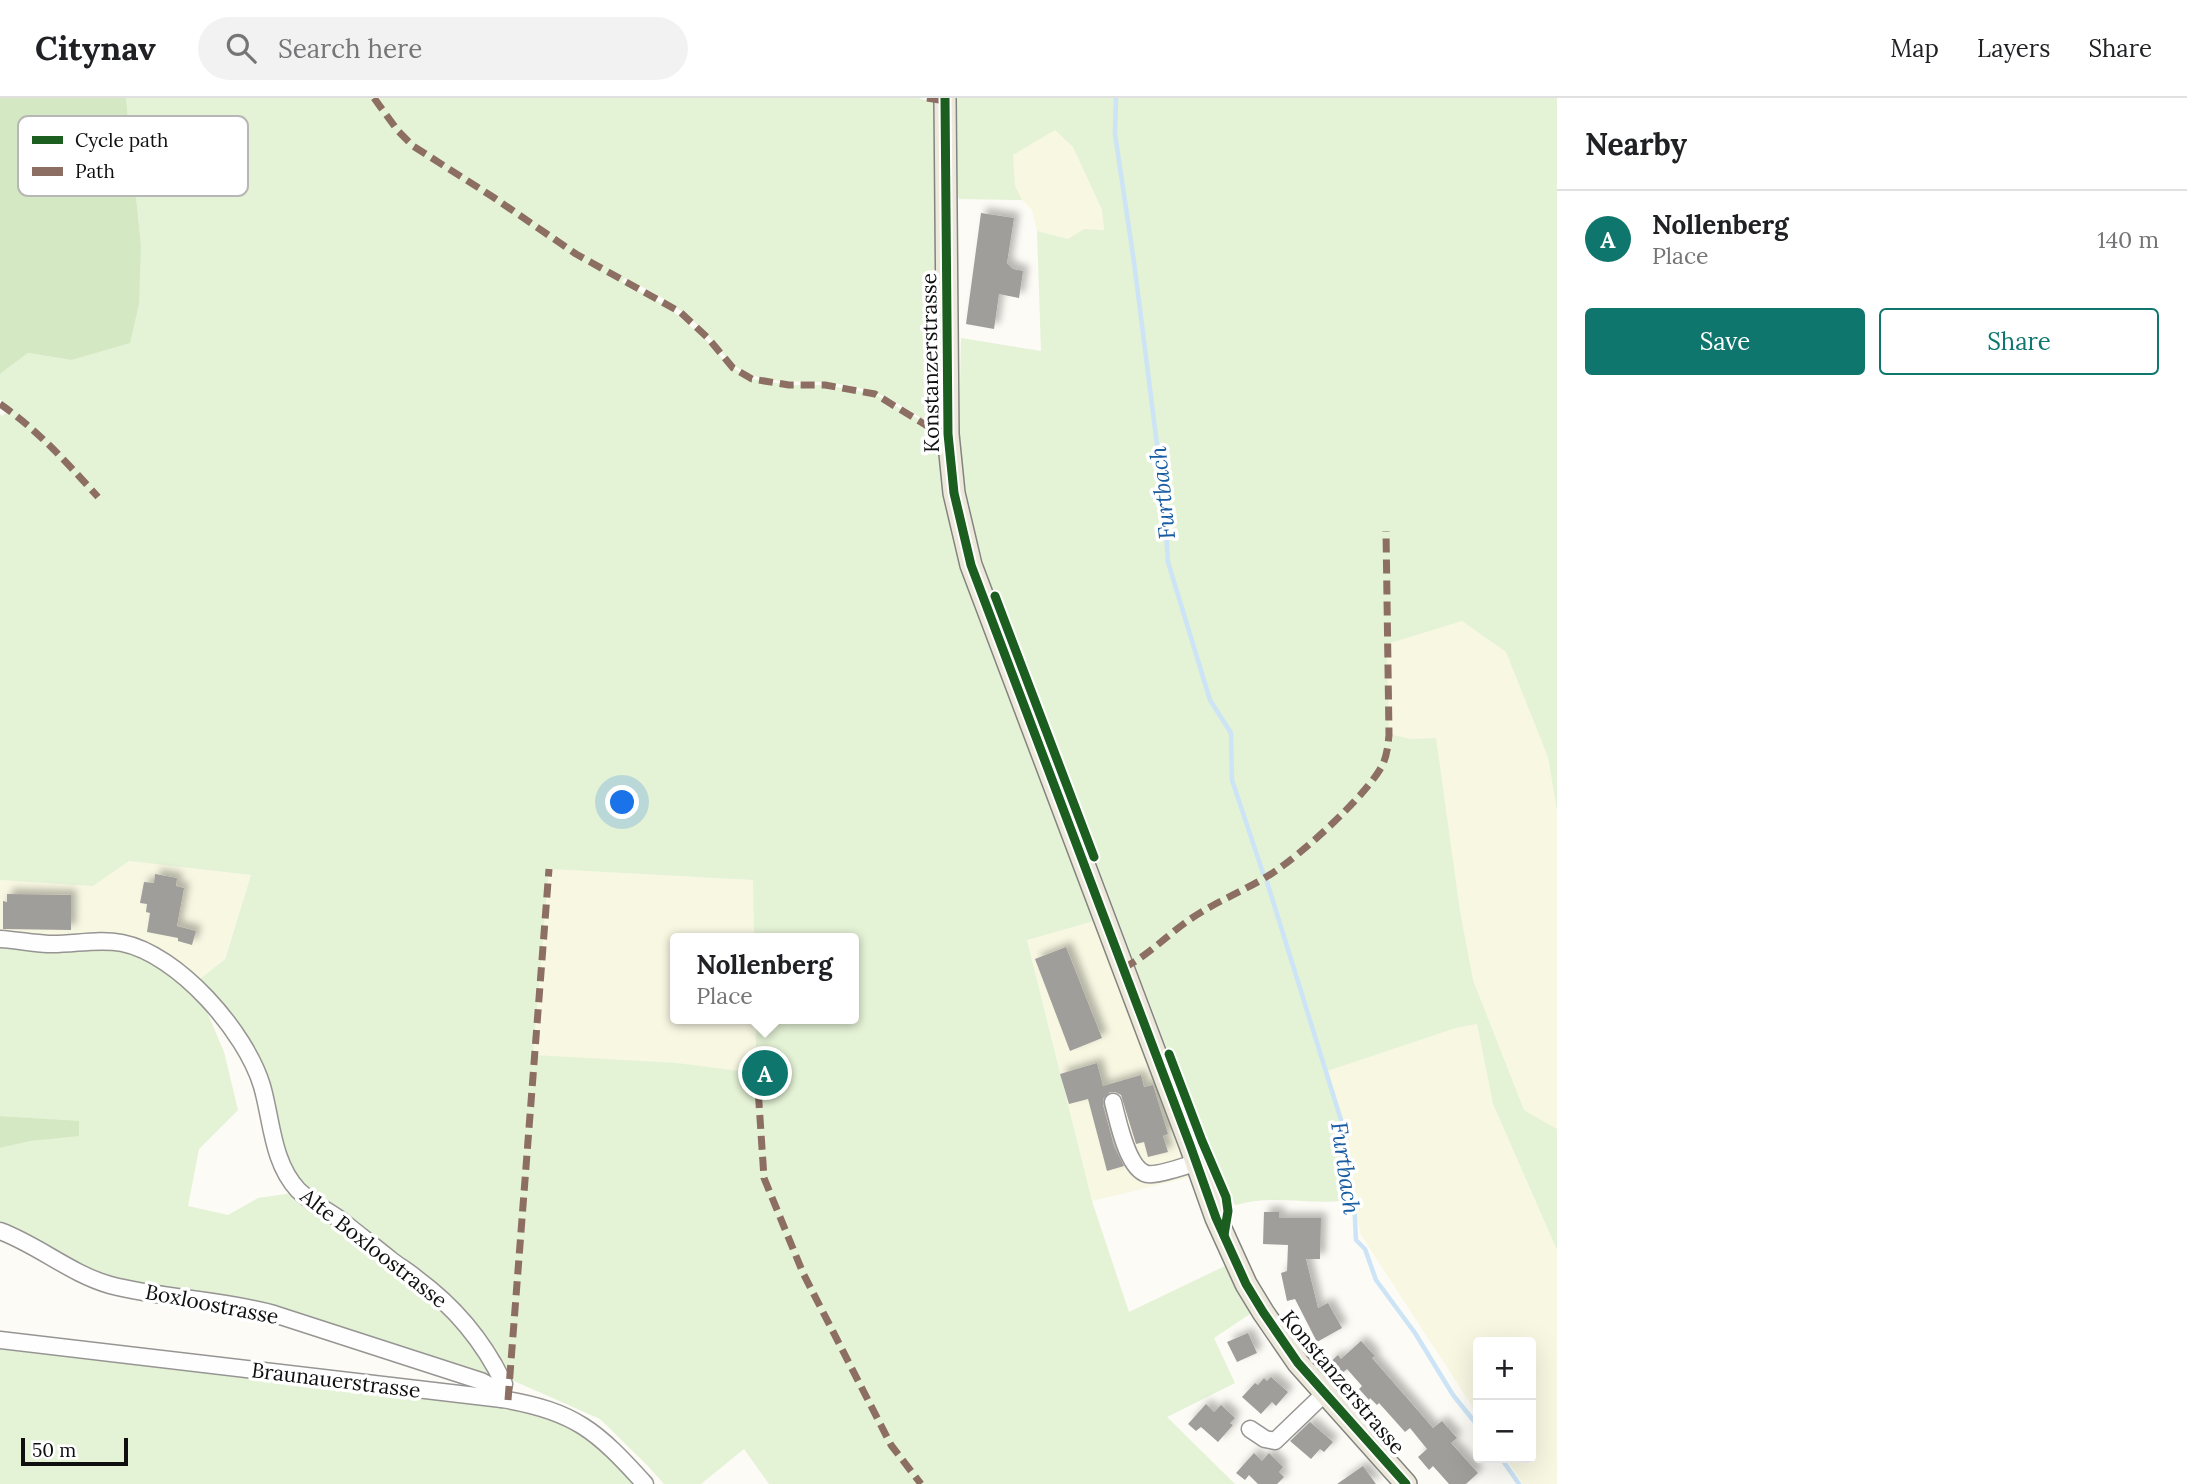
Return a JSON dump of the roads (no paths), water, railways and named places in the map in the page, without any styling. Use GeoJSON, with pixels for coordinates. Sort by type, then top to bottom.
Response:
{"type":"FeatureCollection","features":[{"type":"Feature","properties":{"kind":"main road","name":"Konstanzerstrasse"},"geometry":{"type":"LineString","coordinates":[[945,98],[948,434],[954,493],[962,534],[979,588],[1209,1203],[1246,1284],[1298,1363],[1406,1484]]}},
{"type":"Feature","properties":{"kind":"street","name":"Alte Boxloostrasse"},"geometry":{"type":"LineString","coordinates":[[0,939],[49,944],[107,941],[132,946],[163,961],[192,985],[222,1015],[251,1059],[262,1087],[277,1153],[289,1179],[307,1198],[419,1279],[449,1306],[485,1349],[505,1384],[502,1395]]}},
{"type":"Feature","properties":{"kind":"street"},"geometry":{"type":"LineString","coordinates":[[1113,1102],[1132,1162],[1140,1170],[1150,1174],[1195,1163]]}},
{"type":"Feature","properties":{"kind":"street","name":"Boxloostrasse"},"geometry":{"type":"LineString","coordinates":[[0,1231],[84,1275],[110,1285],[263,1311],[481,1381],[502,1395]]}},
{"type":"Feature","properties":{"kind":"street","name":"Braunauerstrasse"},"geometry":{"type":"LineString","coordinates":[[0,1340],[502,1395],[544,1407],[580,1423],[607,1443],[645,1484]]}},
{"type":"Feature","properties":{"kind":"street"},"geometry":{"type":"LineString","coordinates":[[1250,1429],[1265,1439],[1275,1441],[1325,1393]]}},
{"type":"Feature","properties":{"kind":"waterway","name":"Furtbach"},"geometry":{"type":"LineString","coordinates":[[1116,98],[1115,134],[1164,500],[1168,562],[1210,700],[1231,733],[1232,780],[1263,873]]}},
{"type":"Feature","properties":{"kind":"waterway","name":"Furtbach"},"geometry":{"type":"LineString","coordinates":[[1267,882],[1346,1136],[1346,1166],[1354,1199],[1356,1240],[1365,1249],[1376,1280],[1415,1333],[1453,1395],[1473,1420]]}},
{"type":"Feature","properties":{"kind":"waterway","name":"Furtbach"},"geometry":{"type":"LineString","coordinates":[[1504,1463],[1519,1484]]}},
{"type":"Feature","properties":{"kind":"place","name":"Nollenberg"},"geometry":{"type":"Point","coordinates":[765,1073]}}]}
